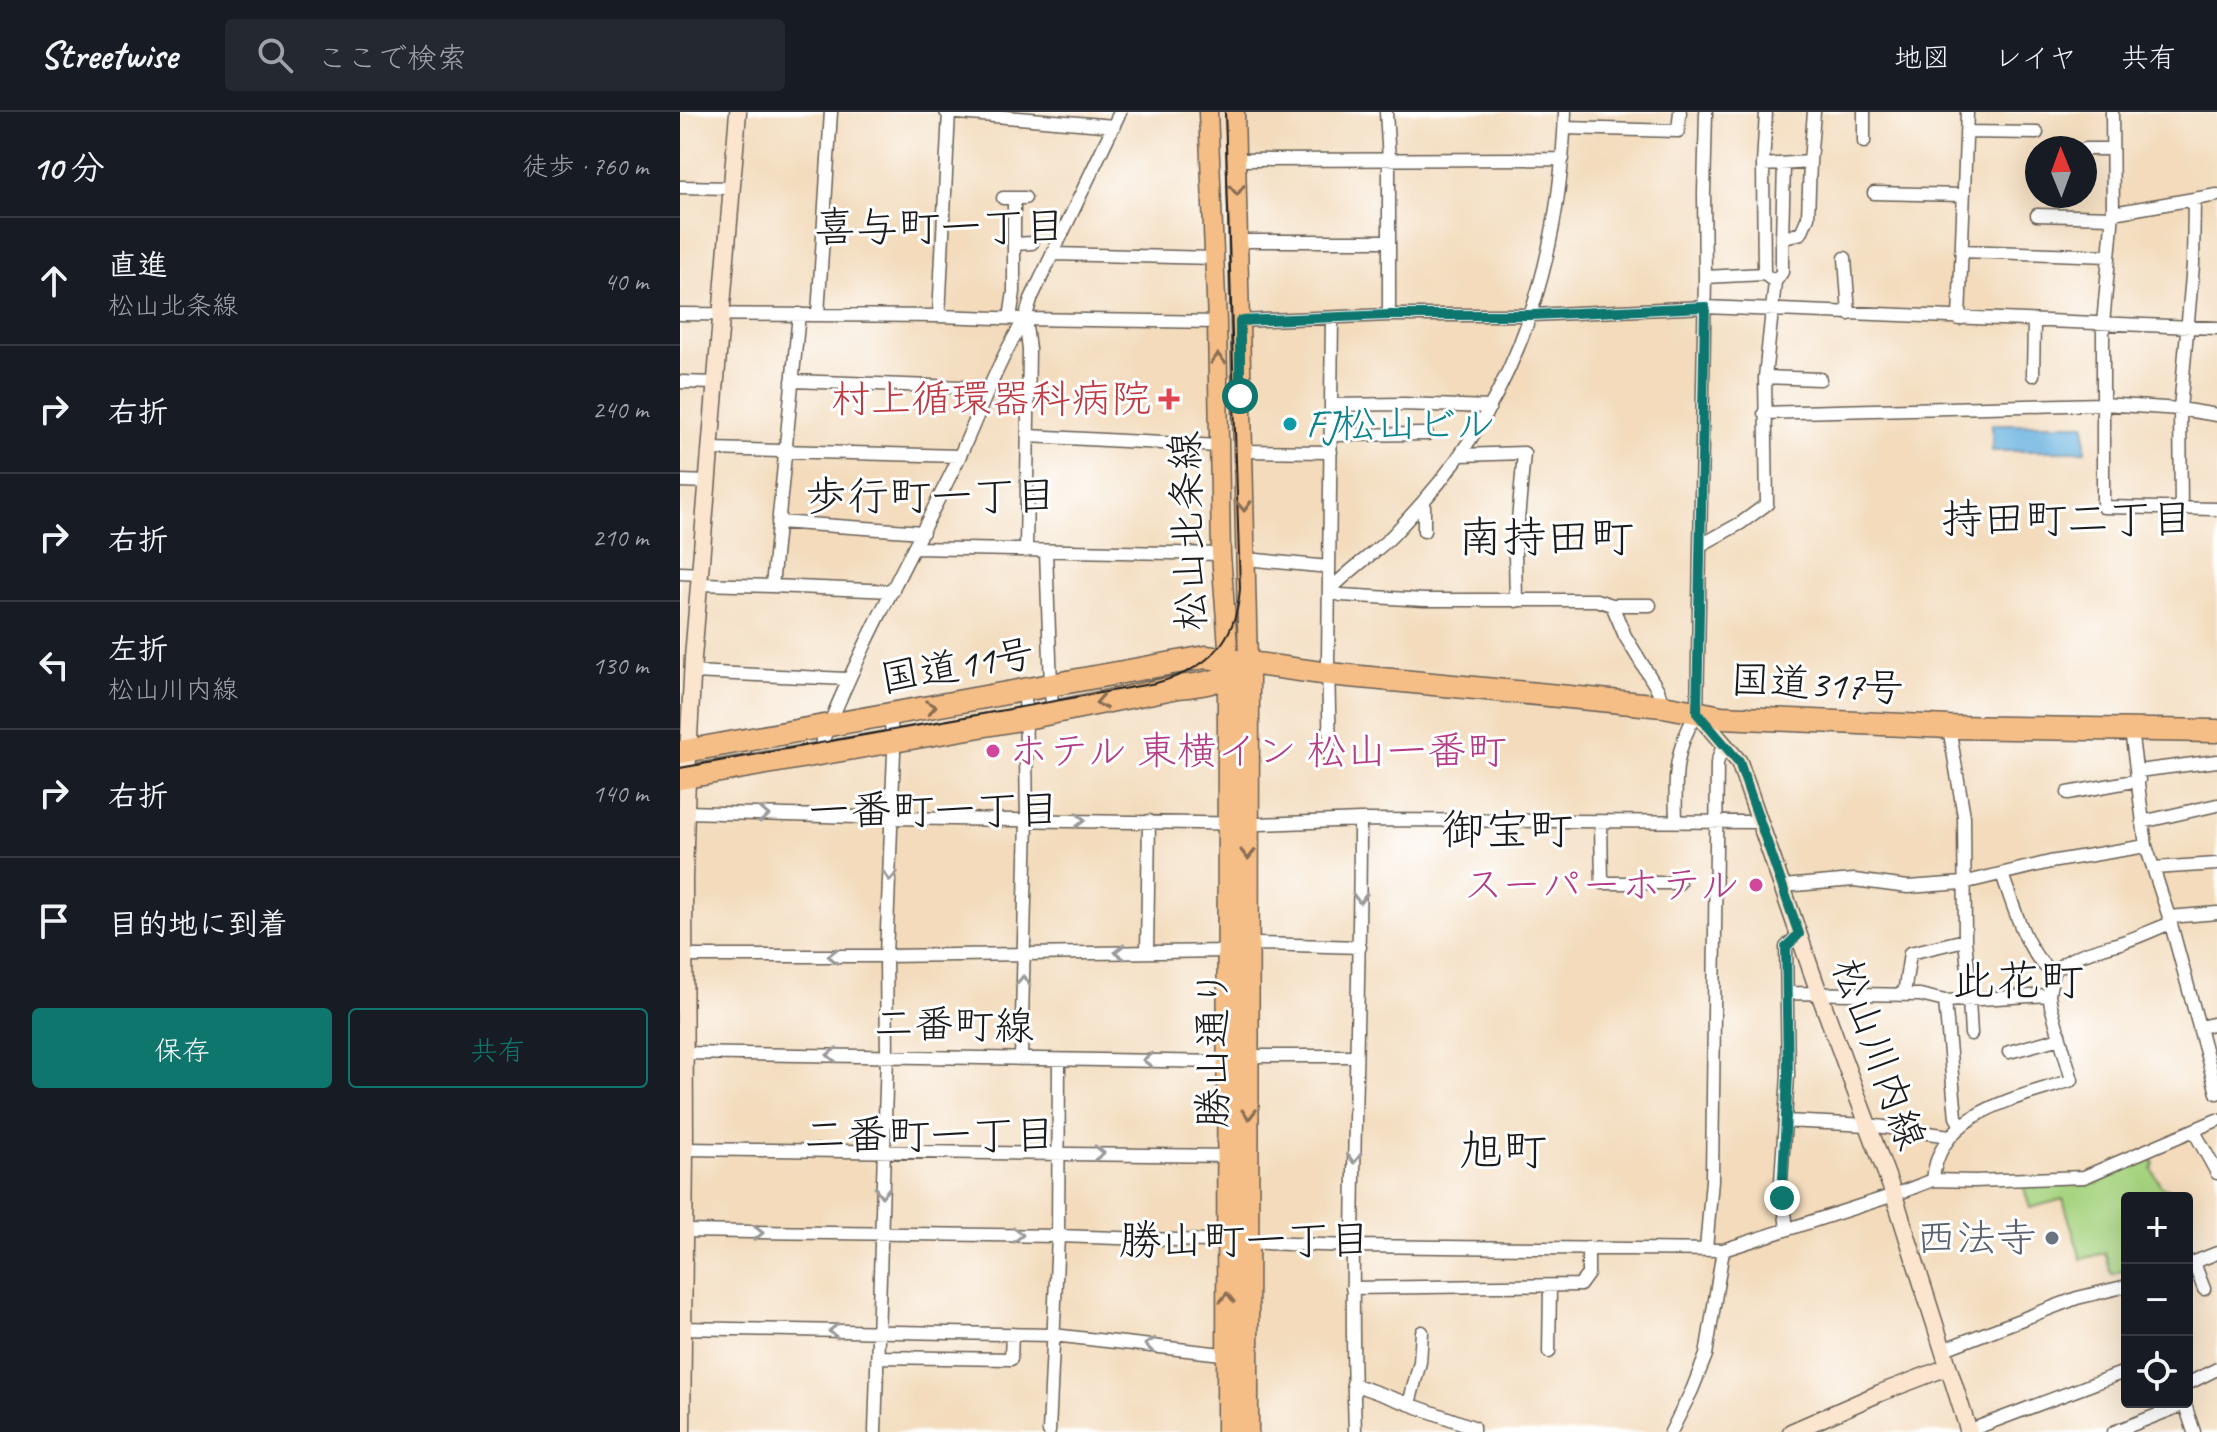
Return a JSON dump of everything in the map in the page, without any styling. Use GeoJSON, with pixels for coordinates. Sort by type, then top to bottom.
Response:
{"type":"FeatureCollection","features":[{"type":"Feature","properties":{"kind":"highway","name":"国道11号"},"geometry":{"type":"LineString","coordinates":[[684,751],[1188,659],[1206,657],[1235,667]]}},
{"type":"Feature","properties":{"kind":"highway","name":"国道317号"},"geometry":{"type":"LineString","coordinates":[[1235,667],[1663,706],[1722,717],[1949,727],[2217,731]]}},
{"type":"Feature","properties":{"kind":"highway","name":"国道11号"},"geometry":{"type":"LineString","coordinates":[[684,778],[1200,685],[1235,667]]}},
{"type":"Feature","properties":{"kind":"highway","name":"勝山通り"},"geometry":{"type":"LineString","coordinates":[[1235,667],[1238,949],[1249,1057],[1249,1157],[1237,1244]]}},
{"type":"Feature","properties":{"kind":"highway","name":"勝山通り"},"geometry":{"type":"LineString","coordinates":[[1228,1432],[1237,1355],[1237,1244],[1226,1156],[1226,1062],[1238,949]]}},
{"type":"Feature","properties":{"kind":"highway","name":"勝山通り"},"geometry":{"type":"LineString","coordinates":[[1237,1355],[1247,1432]]}},
{"type":"Feature","properties":{"kind":"main road","name":"松山北条線"},"geometry":{"type":"LineString","coordinates":[[1208,112],[1217,322],[1221,554],[1235,667]]}},
{"type":"Feature","properties":{"kind":"main road","name":"松山北条線"},"geometry":{"type":"LineString","coordinates":[[1235,112],[1246,559],[1235,667]]}},
{"type":"Feature","properties":{"kind":"street"},"geometry":{"type":"LineString","coordinates":[[682,1432],[684,751],[689,663],[709,482],[738,112]]}},
{"type":"Feature","properties":{"kind":"street"},"geometry":{"type":"LineString","coordinates":[[818,314],[831,112]]}},
{"type":"Feature","properties":{"kind":"street"},"geometry":{"type":"LineString","coordinates":[[939,316],[948,112],[1114,126]]}},
{"type":"Feature","properties":{"kind":"street"},"geometry":{"type":"LineString","coordinates":[[817,755],[847,679],[923,532],[1120,112]]}},
{"type":"Feature","properties":{"kind":"street"},"geometry":{"type":"LineString","coordinates":[[1386,112],[1389,315]]}},
{"type":"Feature","properties":{"kind":"street"},"geometry":{"type":"LineString","coordinates":[[1329,591],[1390,538],[1424,501],[1460,455],[1514,362],[1532,315],[1559,206],[1565,112]]}},
{"type":"Feature","properties":{"kind":"street"},"geometry":{"type":"LineString","coordinates":[[1678,131],[1680,112]]}},
{"type":"Feature","properties":{"kind":"street"},"geometry":{"type":"LineString","coordinates":[[1676,822],[1674,771],[1688,728],[1697,713],[1706,112]]}},
{"type":"Feature","properties":{"kind":"street"},"geometry":{"type":"LineString","coordinates":[[1701,545],[1741,523],[1767,504],[1765,377],[1773,311],[1763,165],[1766,112]]}},
{"type":"Feature","properties":{"kind":"street"},"geometry":{"type":"LineString","coordinates":[[1782,239],[1801,233],[1808,217],[1814,112]]}},
{"type":"Feature","properties":{"kind":"street"},"geometry":{"type":"LineString","coordinates":[[1864,112],[1864,142]]}},
{"type":"Feature","properties":{"kind":"street"},"geometry":{"type":"LineString","coordinates":[[1959,319],[1967,112]]}},
{"type":"Feature","properties":{"kind":"street"},"geometry":{"type":"LineString","coordinates":[[2112,112],[2113,215],[2103,324],[2103,507],[2217,509]]}},
{"type":"Feature","properties":{"kind":"street"},"geometry":{"type":"LineString","coordinates":[[1565,128],[1705,132]]}},
{"type":"Feature","properties":{"kind":"street"},"geometry":{"type":"LineString","coordinates":[[1966,132],[2037,133]]}},
{"type":"Feature","properties":{"kind":"street"},"geometry":{"type":"LineString","coordinates":[[2097,149],[2112,149]]}},
{"type":"Feature","properties":{"kind":"street"},"geometry":{"type":"LineString","coordinates":[[1236,160],[1563,159]]}},
{"type":"Feature","properties":{"kind":"street"},"geometry":{"type":"LineString","coordinates":[[1763,165],[1810,162]]}},
{"type":"Feature","properties":{"kind":"street"},"geometry":{"type":"LineString","coordinates":[[1705,277],[1769,278],[1782,272],[1784,164]]}},
{"type":"Feature","properties":{"kind":"street"},"geometry":{"type":"LineString","coordinates":[[680,187],[732,188]]}},
{"type":"Feature","properties":{"kind":"street"},"geometry":{"type":"LineString","coordinates":[[1874,193],[1963,195]]}},
{"type":"Feature","properties":{"kind":"street"},"geometry":{"type":"LineString","coordinates":[[2037,215],[2113,215],[2217,195]]}},
{"type":"Feature","properties":{"kind":"street"},"geometry":{"type":"LineString","coordinates":[[1010,318],[1014,292],[1014,198]]}},
{"type":"Feature","properties":{"kind":"street"},"geometry":{"type":"LineString","coordinates":[[2181,508],[2180,409],[2193,265],[2194,200]]}},
{"type":"Feature","properties":{"kind":"street"},"geometry":{"type":"LineString","coordinates":[[1238,241],[1389,241]]}},
{"type":"Feature","properties":{"kind":"street"},"geometry":{"type":"LineString","coordinates":[[1014,244],[1032,243]]}},
{"type":"Feature","properties":{"kind":"street"},"geometry":{"type":"LineString","coordinates":[[1961,251],[2109,256]]}},
{"type":"Feature","properties":{"kind":"street"},"geometry":{"type":"LineString","coordinates":[[1054,254],[1214,258]]}},
{"type":"Feature","properties":{"kind":"street"},"geometry":{"type":"LineString","coordinates":[[1845,258],[1849,314]]}},
{"type":"Feature","properties":{"kind":"street"},"geometry":{"type":"LineString","coordinates":[[1240,321],[1389,315],[1532,315],[1705,307],[2217,328]]}},
{"type":"Feature","properties":{"kind":"street"},"geometry":{"type":"LineString","coordinates":[[680,314],[1217,322]]}},
{"type":"Feature","properties":{"kind":"street"},"geometry":{"type":"LineString","coordinates":[[772,586],[799,314]]}},
{"type":"Feature","properties":{"kind":"street"},"geometry":{"type":"LineString","coordinates":[[1330,761],[1332,318]]}},
{"type":"Feature","properties":{"kind":"street"},"geometry":{"type":"LineString","coordinates":[[1025,319],[1029,349],[1026,551]]}},
{"type":"Feature","properties":{"kind":"street"},"geometry":{"type":"LineString","coordinates":[[2033,375],[2034,322]]}},
{"type":"Feature","properties":{"kind":"street"},"geometry":{"type":"LineString","coordinates":[[1765,377],[1820,379]]}},
{"type":"Feature","properties":{"kind":"street"},"geometry":{"type":"LineString","coordinates":[[792,381],[989,388]]}},
{"type":"Feature","properties":{"kind":"street"},"geometry":{"type":"LineString","coordinates":[[680,382],[716,383]]}},
{"type":"Feature","properties":{"kind":"street"},"geometry":{"type":"LineString","coordinates":[[1764,413],[2103,404],[2180,409],[2217,415]]}},
{"type":"Feature","properties":{"kind":"street"},"geometry":{"type":"LineString","coordinates":[[1331,405],[1490,407]]}},
{"type":"Feature","properties":{"kind":"street"},"geometry":{"type":"LineString","coordinates":[[1331,435],[1427,434]]}},
{"type":"Feature","properties":{"kind":"street"},"geometry":{"type":"LineString","coordinates":[[1029,436],[1219,446]]}},
{"type":"Feature","properties":{"kind":"street"},"geometry":{"type":"LineString","coordinates":[[711,449],[959,456]]}},
{"type":"Feature","properties":{"kind":"street"},"geometry":{"type":"LineString","coordinates":[[1242,451],[1331,452]]}},
{"type":"Feature","properties":{"kind":"street"},"geometry":{"type":"LineString","coordinates":[[1460,455],[1524,453],[1515,554],[1516,601]]}},
{"type":"Feature","properties":{"kind":"street"},"geometry":{"type":"LineString","coordinates":[[680,481],[709,482]]}},
{"type":"Feature","properties":{"kind":"street"},"geometry":{"type":"LineString","coordinates":[[1424,501],[1424,531]]}},
{"type":"Feature","properties":{"kind":"street"},"geometry":{"type":"LineString","coordinates":[[778,522],[923,532]]}},
{"type":"Feature","properties":{"kind":"street"},"geometry":{"type":"LineString","coordinates":[[914,548],[1221,554]]}},
{"type":"Feature","properties":{"kind":"street"},"geometry":{"type":"LineString","coordinates":[[1046,552],[1052,712]]}},
{"type":"Feature","properties":{"kind":"street"},"geometry":{"type":"LineString","coordinates":[[1246,559],[1329,567]]}},
{"type":"Feature","properties":{"kind":"street"},"geometry":{"type":"LineString","coordinates":[[680,573],[700,579],[772,586],[893,591]]}},
{"type":"Feature","properties":{"kind":"street"},"geometry":{"type":"LineString","coordinates":[[1329,591],[1341,595],[1396,599],[1596,600],[1612,605],[1650,605]]}},
{"type":"Feature","properties":{"kind":"street"},"geometry":{"type":"LineString","coordinates":[[1612,605],[1625,636],[1658,690],[1663,706]]}},
{"type":"Feature","properties":{"kind":"street"},"geometry":{"type":"LineString","coordinates":[[689,663],[847,679]]}},
{"type":"Feature","properties":{"kind":"street"},"geometry":{"type":"LineString","coordinates":[[1021,1059],[1027,820],[1025,690]]}},
{"type":"Feature","properties":{"kind":"street","name":"松山川内線"},"geometry":{"type":"LineString","coordinates":[[1697,713],[1739,762],[1819,993],[1894,1195],[1968,1431]]}},
{"type":"Feature","properties":{"kind":"street"},"geometry":{"type":"LineString","coordinates":[[875,1432],[887,1056],[886,956],[895,741],[890,715]]}},
{"type":"Feature","properties":{"kind":"street"},"geometry":{"type":"LineString","coordinates":[[1949,727],[1964,816],[1963,883],[1971,1034]]}},
{"type":"Feature","properties":{"kind":"street"},"geometry":{"type":"LineString","coordinates":[[2131,730],[2146,846],[2170,920],[2217,1093]]}},
{"type":"Feature","properties":{"kind":"street"},"geometry":{"type":"LineString","coordinates":[[1706,1249],[1712,1180],[1717,763],[1724,742]]}},
{"type":"Feature","properties":{"kind":"street"},"geometry":{"type":"LineString","coordinates":[[2068,793],[2217,761]]}},
{"type":"Feature","properties":{"kind":"street"},"geometry":{"type":"LineString","coordinates":[[2142,822],[2217,805]]}},
{"type":"Feature","properties":{"kind":"street"},"geometry":{"type":"LineString","coordinates":[[686,812],[1238,822],[1761,822]]}},
{"type":"Feature","properties":{"kind":"street"},"geometry":{"type":"LineString","coordinates":[[1355,1432],[1352,1246],[1360,820]]}},
{"type":"Feature","properties":{"kind":"street"},"geometry":{"type":"LineString","coordinates":[[1147,952],[1149,821]]}},
{"type":"Feature","properties":{"kind":"street"},"geometry":{"type":"LineString","coordinates":[[1601,822],[1602,883],[1679,883]]}},
{"type":"Feature","properties":{"kind":"street"},"geometry":{"type":"LineString","coordinates":[[1783,886],[1854,880],[1908,887],[1963,883],[2050,862],[2146,846]]}},
{"type":"Feature","properties":{"kind":"street"},"geometry":{"type":"LineString","coordinates":[[2153,868],[2217,864]]}},
{"type":"Feature","properties":{"kind":"street"},"geometry":{"type":"LineString","coordinates":[[2002,874],[2018,919],[2043,967],[2053,972]]}},
{"type":"Feature","properties":{"kind":"street"},"geometry":{"type":"LineString","coordinates":[[1933,1180],[1934,1163],[1940,1149],[1961,1126],[1983,1111],[2072,1080],[2049,995],[2053,972],[2065,961],[2087,951],[2124,942],[2170,920],[2217,913]]}},
{"type":"Feature","properties":{"kind":"street"},"geometry":{"type":"LineString","coordinates":[[1787,1229],[1782,1198],[1788,1075],[1786,947],[1799,934]]}},
{"type":"Feature","properties":{"kind":"street"},"geometry":{"type":"LineString","coordinates":[[1904,994],[1910,953],[1965,940]]}},
{"type":"Feature","properties":{"kind":"street"},"geometry":{"type":"LineString","coordinates":[[682,956],[1147,952],[1238,949],[1258,944],[1360,947]]}},
{"type":"Feature","properties":{"kind":"street"},"geometry":{"type":"LineString","coordinates":[[1787,993],[1904,994],[1945,1001],[2049,995]]}},
{"type":"Feature","properties":{"kind":"street"},"geometry":{"type":"LineString","coordinates":[[1945,1001],[1956,1117],[1961,1126]]}},
{"type":"Feature","properties":{"kind":"street"},"geometry":{"type":"LineString","coordinates":[[2200,1027],[2217,1023]]}},
{"type":"Feature","properties":{"kind":"street"},"geometry":{"type":"LineString","coordinates":[[2009,1052],[2060,1038]]}},
{"type":"Feature","properties":{"kind":"street","name":"二番町線"},"geometry":{"type":"LineString","coordinates":[[682,1053],[1226,1062],[1249,1057],[1355,1056]]}},
{"type":"Feature","properties":{"kind":"street"},"geometry":{"type":"LineString","coordinates":[[1049,1432],[1058,1236],[1059,1060]]}},
{"type":"Feature","properties":{"kind":"street"},"geometry":{"type":"LineString","coordinates":[[682,1231],[1058,1236],[1237,1244],[1723,1250],[1933,1180],[2084,1177],[2217,1120]]}},
{"type":"Feature","properties":{"kind":"street"},"geometry":{"type":"LineString","coordinates":[[1785,1121],[1869,1125],[1950,1136]]}},
{"type":"Feature","properties":{"kind":"street"},"geometry":{"type":"LineString","coordinates":[[2194,1131],[2217,1173]]}},
{"type":"Feature","properties":{"kind":"street"},"geometry":{"type":"LineString","coordinates":[[685,1149],[1249,1157]]}},
{"type":"Feature","properties":{"kind":"street"},"geometry":{"type":"LineString","coordinates":[[1352,1288],[1580,1285],[1588,1274],[1588,1248]]}},
{"type":"Feature","properties":{"kind":"street"},"geometry":{"type":"LineString","coordinates":[[1671,1432],[1706,1355],[1723,1250]]}},
{"type":"Feature","properties":{"kind":"street"},"geometry":{"type":"LineString","coordinates":[[2193,1263],[2217,1253]]}},
{"type":"Feature","properties":{"kind":"street"},"geometry":{"type":"LineString","coordinates":[[2193,1269],[2204,1289]]}},
{"type":"Feature","properties":{"kind":"street"},"geometry":{"type":"LineString","coordinates":[[1549,1352],[1550,1286]]}},
{"type":"Feature","properties":{"kind":"street"},"geometry":{"type":"LineString","coordinates":[[1942,1350],[2077,1298],[2121,1287]]}},
{"type":"Feature","properties":{"kind":"street"},"geometry":{"type":"LineString","coordinates":[[681,1328],[1053,1335],[1237,1355]]}},
{"type":"Feature","properties":{"kind":"street"},"geometry":{"type":"LineString","coordinates":[[1409,1404],[1420,1362],[1422,1332]]}},
{"type":"Feature","properties":{"kind":"street"},"geometry":{"type":"LineString","coordinates":[[878,1357],[1011,1359],[1012,1334]]}},
{"type":"Feature","properties":{"kind":"street"},"geometry":{"type":"LineString","coordinates":[[1791,1432],[1948,1367]]}},
{"type":"Feature","properties":{"kind":"street"},"geometry":{"type":"LineString","coordinates":[[2193,1381],[2217,1369]]}},
{"type":"Feature","properties":{"kind":"street"},"geometry":{"type":"LineString","coordinates":[[1968,1431],[2121,1373]]}},
{"type":"Feature","properties":{"kind":"street"},"geometry":{"type":"LineString","coordinates":[[1353,1384],[1473,1427],[1473,1432]]}},
{"type":"Feature","properties":{"kind":"street"},"geometry":{"type":"LineString","coordinates":[[2114,1432],[2172,1408]]}},
{"type":"Feature","properties":{"kind":"street"},"geometry":{"type":"LineString","coordinates":[[2186,1408],[2194,1432]]}},
{"type":"Feature","properties":{"kind":"green space"},"geometry":{"type":"Polygon","coordinates":[[[2151,1157],[2154,1164],[2152,1169],[2161,1186],[2172,1192],[2121,1192],[2121,1271],[2112,1275],[2105,1253],[2081,1259],[2063,1199],[2030,1208],[2023,1185],[2097,1184],[2115,1172],[2151,1157]]]}},
{"type":"Feature","properties":{"kind":"water"},"geometry":{"type":"Polygon","coordinates":[[[1992,424],[2085,424],[2085,451],[1992,451],[1992,424]]]}},
{"type":"Feature","properties":{"kind":"tram line"},"geometry":{"type":"LineString","coordinates":[[680,768],[1156,683],[1203,662],[1225,639],[1232,625],[1240,589],[1225,112]]}},
{"type":"Feature","properties":{"kind":"place","name":"村上循環器科病院"},"geometry":{"type":"Point","coordinates":[1169,399]}},
{"type":"Feature","properties":{"kind":"place","name":"FJ松山ビル"},"geometry":{"type":"Point","coordinates":[1290,424]}},
{"type":"Feature","properties":{"kind":"place","name":"ホテル 東横イン 松山一番町"},"geometry":{"type":"Point","coordinates":[993,751]}},
{"type":"Feature","properties":{"kind":"place","name":"スーパーホテル"},"geometry":{"type":"Point","coordinates":[1756,885]}},
{"type":"Feature","properties":{"kind":"place","name":"西法寺"},"geometry":{"type":"Point","coordinates":[2052,1238]}},
{"type":"Feature","properties":{"kind":"district","name":"喜与町一丁目"},"geometry":{"type":"Point","coordinates":[940,227]}},
{"type":"Feature","properties":{"kind":"district","name":"歩行町一丁目"},"geometry":{"type":"Point","coordinates":[931,496]}},
{"type":"Feature","properties":{"kind":"district","name":"持田町二丁目"},"geometry":{"type":"Point","coordinates":[2067,519]}},
{"type":"Feature","properties":{"kind":"district","name":"南持田町"},"geometry":{"type":"Point","coordinates":[1546,537]}},
{"type":"Feature","properties":{"kind":"district","name":"一番町一丁目"},"geometry":{"type":"Point","coordinates":[934,810]}},
{"type":"Feature","properties":{"kind":"district","name":"御宝町"},"geometry":{"type":"Point","coordinates":[1507,829]}},
{"type":"Feature","properties":{"kind":"district","name":"此花町"},"geometry":{"type":"Point","coordinates":[2018,980]}},
{"type":"Feature","properties":{"kind":"district","name":"二番町一丁目"},"geometry":{"type":"Point","coordinates":[930,1135]}},
{"type":"Feature","properties":{"kind":"district","name":"旭町"},"geometry":{"type":"Point","coordinates":[1503,1150]}},
{"type":"Feature","properties":{"kind":"district","name":"勝山町一丁目"},"geometry":{"type":"Point","coordinates":[1245,1240]}},
{"type":"Feature","properties":{"kind":"route"},"geometry":{"type":"LineString","coordinates":[[1240,396],[1240,321],[1389,315],[1532,315],[1705,307],[1697,713],[1739,762],[1799,934],[1786,947],[1788,1075],[1782,1198]]}}]}
